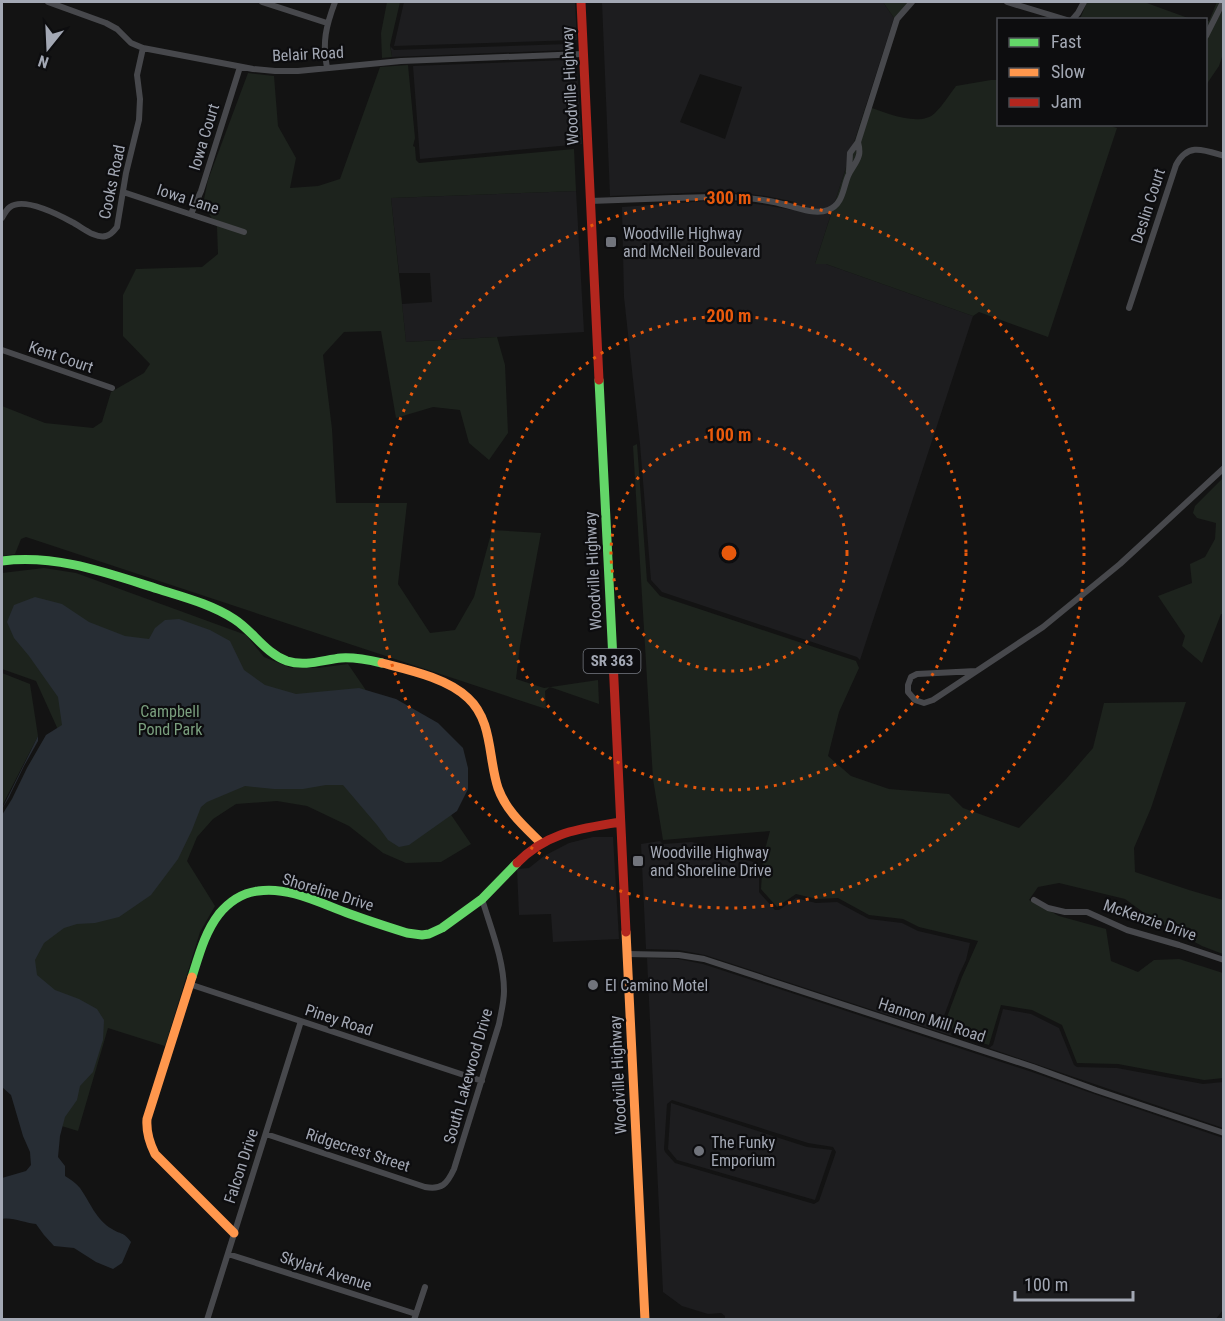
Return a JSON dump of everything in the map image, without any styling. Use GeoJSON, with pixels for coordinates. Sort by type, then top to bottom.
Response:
{"type":"FeatureCollection","features":[{"type":"Feature","properties":{"kind":"street","name":"Belair Road"},"geometry":{"type":"LineString","coordinates":[[48,2],[106,23],[117,29],[130,43],[143,48],[275,71],[401,61],[583,54]]}},
{"type":"Feature","properties":{"kind":"street"},"geometry":{"type":"LineString","coordinates":[[262,2],[327,23]]}},
{"type":"Feature","properties":{"kind":"street"},"geometry":{"type":"LineString","coordinates":[[327,68],[324,52],[327,23],[335,2]]}},
{"type":"Feature","properties":{"kind":"street","name":"Woodville Highway"},"geometry":{"type":"LineString","coordinates":[[581,2],[645,1320]]}},
{"type":"Feature","properties":{"kind":"street"},"geometry":{"type":"LineString","coordinates":[[590,201],[739,197],[765,200],[806,210],[830,210],[840,201],[848,176],[858,159],[860,152],[858,142],[897,19],[912,2]]}},
{"type":"Feature","properties":{"kind":"street"},"geometry":{"type":"LineString","coordinates":[[1007,2],[1063,18]]}},
{"type":"Feature","properties":{"kind":"street"},"geometry":{"type":"LineString","coordinates":[[1072,18],[1084,2]]}},
{"type":"Feature","properties":{"kind":"street"},"geometry":{"type":"LineString","coordinates":[[1207,34],[1223,2]]}},
{"type":"Feature","properties":{"kind":"street","name":"Cooks Road"},"geometry":{"type":"LineString","coordinates":[[9,208],[15,205],[28,205],[53,214],[94,235],[105,236],[114,231],[117,227],[139,120],[140,99],[137,75],[143,48]]}},
{"type":"Feature","properties":{"kind":"street","name":"Iowa Court"},"geometry":{"type":"LineString","coordinates":[[191,214],[201,191],[240,66]]}},
{"type":"Feature","properties":{"kind":"street","name":"Deslin Court"},"geometry":{"type":"LineString","coordinates":[[1129,308],[1179,158],[1184,153],[1197,149],[1224,156]]}},
{"type":"Feature","properties":{"kind":"street","name":"Iowa Lane"},"geometry":{"type":"LineString","coordinates":[[123,192],[244,232]]}},
{"type":"Feature","properties":{"kind":"street"},"geometry":{"type":"LineString","coordinates":[[2,203],[9,208],[2,218]]}},
{"type":"Feature","properties":{"kind":"street","name":"Kent Court"},"geometry":{"type":"LineString","coordinates":[[2,350],[112,388]]}},
{"type":"Feature","properties":{"kind":"street"},"geometry":{"type":"LineString","coordinates":[[976,671],[917,674],[911,677],[908,692],[915,700],[924,703],[933,700],[1043,627],[1120,564],[1224,468]]}},
{"type":"Feature","properties":{"kind":"street"},"geometry":{"type":"LineString","coordinates":[[2,561],[20,559],[62,562],[188,599],[234,619],[247,628],[272,653],[293,663],[342,658],[374,660],[452,686],[468,698],[479,711],[486,728],[494,777],[500,793],[512,813],[541,843]]}},
{"type":"Feature","properties":{"kind":"street","name":"Shoreline Drive"},"geometry":{"type":"LineString","coordinates":[[234,1233],[155,1155],[148,1143],[146,1130],[147,1119],[189,984],[205,941],[216,919],[228,904],[245,893],[279,891],[407,933],[429,934],[442,928],[482,899],[513,866],[541,843],[564,833],[620,822]]}},
{"type":"Feature","properties":{"kind":"street","name":"South Lakewood Drive"},"geometry":{"type":"LineString","coordinates":[[442,1186],[449,1180],[454,1169],[499,1024],[504,993],[500,962],[482,899]]}},
{"type":"Feature","properties":{"kind":"street","name":"McKenzie Drive"},"geometry":{"type":"LineString","coordinates":[[1034,900],[1048,908],[1065,912],[1087,912],[1127,930],[1224,960]]}},
{"type":"Feature","properties":{"kind":"street","name":"Hannon Mill Road"},"geometry":{"type":"LineString","coordinates":[[627,954],[679,955],[704,959],[1224,1133]]}},
{"type":"Feature","properties":{"kind":"street","name":"Piney Road"},"geometry":{"type":"LineString","coordinates":[[189,984],[482,1081]]}},
{"type":"Feature","properties":{"kind":"street","name":"Falcon Drive"},"geometry":{"type":"LineString","coordinates":[[207,1320],[301,1021]]}},
{"type":"Feature","properties":{"kind":"street","name":"Ridgecrest Street"},"geometry":{"type":"LineString","coordinates":[[266,1134],[425,1187],[442,1186]]}},
{"type":"Feature","properties":{"kind":"street","name":"Skylark Avenue"},"geometry":{"type":"LineString","coordinates":[[228,1254],[415,1317]]}},
{"type":"Feature","properties":{"kind":"street"},"geometry":{"type":"LineString","coordinates":[[415,1317],[425,1287]]}},
{"type":"Feature","properties":{"kind":"shaded area"},"geometry":{"type":"Polygon","coordinates":[[[404,2],[575,2],[577,40],[394,46],[404,2]]]}},
{"type":"Feature","properties":{"kind":"shaded area"},"geometry":{"type":"Polygon","coordinates":[[[602,2],[883,2],[894,18],[815,264],[826,264],[973,316],[860,660],[857,657],[662,592],[651,580],[640,444],[624,297],[622,207],[706,201],[739,202],[793,210],[795,202],[740,193],[610,196],[602,2]],[[700,74],[680,122],[725,139],[742,87],[700,74]]]}},
{"type":"Feature","properties":{"kind":"shaded area"},"geometry":{"type":"Polygon","coordinates":[[[568,44],[568,50],[392,57],[391,50],[391,47],[394,50],[568,44]]]}},
{"type":"Feature","properties":{"kind":"shaded area"},"geometry":{"type":"Polygon","coordinates":[[[566,60],[577,69],[582,144],[420,159],[413,66],[566,60]]]}},
{"type":"Feature","properties":{"kind":"shaded area"},"geometry":{"type":"Polygon","coordinates":[[[576,191],[584,332],[406,342],[402,304],[432,302],[430,273],[399,273],[391,198],[576,191]]]}},
{"type":"Feature","properties":{"kind":"shaded area","name":"Campbell Pond Park"},"geometry":{"type":"Polygon","coordinates":[[[35,597],[62,604],[89,622],[125,636],[149,639],[155,628],[165,620],[179,619],[210,630],[230,641],[244,670],[265,685],[296,694],[359,688],[396,699],[438,723],[463,748],[468,768],[468,789],[457,811],[409,845],[399,847],[388,840],[343,785],[303,789],[245,786],[207,802],[201,807],[178,859],[151,895],[119,917],[64,928],[44,943],[35,960],[37,975],[55,990],[97,1009],[104,1020],[103,1040],[93,1072],[80,1086],[77,1100],[65,1117],[58,1157],[65,1166],[65,1176],[80,1188],[102,1221],[131,1242],[122,1263],[113,1269],[96,1262],[74,1248],[54,1246],[36,1224],[2,1219],[2,1178],[26,1171],[31,1165],[30,1152],[11,1095],[2,1087],[2,815],[46,735],[62,725],[58,697],[14,638],[7,622],[14,605],[35,597]]]}},
{"type":"Feature","properties":{"kind":"shaded area"},"geometry":{"type":"Polygon","coordinates":[[[38,736],[38,741],[2,809],[38,736]]]}},
{"type":"Feature","properties":{"kind":"shaded area"},"geometry":{"type":"Polygon","coordinates":[[[593,837],[613,837],[619,939],[553,942],[551,914],[519,915],[517,869],[529,868],[544,856],[569,843],[593,837]]]}},
{"type":"Feature","properties":{"kind":"shaded area"},"geometry":{"type":"Polygon","coordinates":[[[660,841],[663,844],[692,842],[759,864],[759,892],[775,910],[779,910],[796,898],[816,903],[837,902],[869,919],[902,923],[918,931],[970,943],[966,960],[944,1016],[952,1036],[705,955],[679,950],[646,949],[641,844],[660,841]]]}},
{"type":"Feature","properties":{"kind":"shaded area"},"geometry":{"type":"Polygon","coordinates":[[[647,958],[678,959],[703,964],[1032,1072],[1223,1138],[1223,1310],[1215,1320],[725,1320],[725,1316],[721,1313],[708,1314],[682,1306],[663,1292],[647,958]],[[672,1100],[667,1104],[664,1149],[675,1163],[814,1204],[819,1201],[836,1152],[833,1147],[808,1143],[672,1100]]]}},
{"type":"Feature","properties":{"kind":"shaded area"},"geometry":{"type":"Polygon","coordinates":[[[1003,1009],[1031,1014],[1059,1028],[1074,1065],[1077,1067],[1117,1068],[1203,1084],[1223,1082],[1223,1128],[989,1048],[993,1045],[1003,1009]]]}},
{"type":"Feature","properties":{"kind":"shaded area"},"geometry":{"type":"Polygon","coordinates":[[[671,1103],[807,1147],[832,1150],[815,1200],[677,1160],[668,1149],[671,1103]]]}},
{"type":"Feature","properties":{"kind":"green space"},"geometry":{"type":"Polygon","coordinates":[[[387,2],[400,2],[390,45],[392,57],[382,58],[381,33],[387,2]]]}},
{"type":"Feature","properties":{"kind":"green space"},"geometry":{"type":"Polygon","coordinates":[[[883,2],[911,2],[894,18],[883,2]]]}},
{"type":"Feature","properties":{"kind":"green space"},"geometry":{"type":"Polygon","coordinates":[[[1087,2],[1144,2],[1188,18],[1080,18],[1087,2]]]}},
{"type":"Feature","properties":{"kind":"green space"},"geometry":{"type":"Polygon","coordinates":[[[1217,2],[1223,2],[1223,54],[1219,66],[1207,84],[1207,21],[1217,2]]]}},
{"type":"Feature","properties":{"kind":"green space"},"geometry":{"type":"Polygon","coordinates":[[[408,65],[415,138],[413,146],[416,160],[419,163],[574,149],[576,191],[391,198],[406,342],[497,337],[505,365],[508,433],[489,460],[469,443],[460,410],[433,407],[396,418],[381,331],[344,332],[323,355],[332,429],[336,503],[407,503],[398,584],[430,633],[455,630],[474,597],[492,530],[541,533],[516,679],[544,688],[550,687],[545,691],[546,709],[26,537],[21,539],[15,554],[2,556],[2,406],[45,423],[93,428],[102,422],[111,392],[144,373],[150,364],[123,336],[123,295],[136,269],[202,267],[218,254],[217,227],[203,204],[208,180],[248,73],[274,76],[278,126],[296,158],[290,188],[318,186],[340,179],[380,67],[408,65]]]}},
{"type":"Feature","properties":{"kind":"green space"},"geometry":{"type":"Polygon","coordinates":[[[997,80],[997,126],[1110,126],[1117,128],[1048,337],[979,312],[973,316],[826,264],[815,264],[866,106],[892,115],[920,119],[935,113],[956,86],[997,80]]]}},
{"type":"Feature","properties":{"kind":"green space"},"geometry":{"type":"Polygon","coordinates":[[[637,444],[647,581],[660,596],[856,661],[859,668],[839,712],[828,756],[851,776],[889,789],[949,794],[963,808],[1019,828],[1093,748],[1104,703],[1186,702],[1151,808],[1134,848],[1135,872],[1223,900],[1223,954],[1202,946],[1154,920],[1125,899],[1059,883],[1038,887],[1029,900],[1059,916],[1106,929],[1111,961],[1138,972],[1154,960],[1179,959],[1223,973],[1223,1078],[1204,1080],[1118,1064],[1077,1063],[1062,1025],[1032,1010],[1001,1005],[989,1045],[955,1035],[947,1017],[978,941],[919,927],[903,919],[869,915],[838,898],[817,899],[796,894],[777,907],[761,889],[763,857],[770,831],[663,840],[653,779],[633,446],[637,444]]]}},
{"type":"Feature","properties":{"kind":"green space"},"geometry":{"type":"Polygon","coordinates":[[[1223,478],[1223,614],[1221,614],[1202,663],[1182,646],[1185,636],[1158,596],[1192,583],[1190,564],[1205,557],[1215,539],[1216,523],[1197,518],[1193,513],[1195,506],[1223,478]]]}},
{"type":"Feature","properties":{"kind":"green space","name":"Campbell Pond Park"},"geometry":{"type":"Polygon","coordinates":[[[44,568],[76,573],[246,635],[264,657],[291,668],[318,668],[348,664],[471,844],[441,862],[406,863],[383,853],[349,826],[307,806],[277,801],[236,804],[213,819],[197,837],[187,861],[215,906],[200,932],[165,1046],[108,1028],[78,1131],[42,1120],[2,1020],[69,754],[36,681],[2,669],[2,573],[44,568]]]}},
{"type":"Feature","properties":{"kind":"green space"},"geometry":{"type":"Polygon","coordinates":[[[2,673],[30,684],[38,736],[2,806],[2,673]]]}},
{"type":"Feature","properties":{"kind":"green space"},"geometry":{"type":"Polygon","coordinates":[[[598,680],[599,704],[550,687],[598,680]]]}},
{"type":"Feature","properties":{"kind":"traffic: fast"},"geometry":{"type":"LineString","coordinates":[[599,380],[613,660]]}},
{"type":"Feature","properties":{"kind":"traffic: fast"},"geometry":{"type":"LineString","coordinates":[[2,561],[42,560],[81,566],[197,601],[234,619],[272,653],[294,663],[341,658],[382,663]]}},
{"type":"Feature","properties":{"kind":"traffic: fast"},"geometry":{"type":"LineString","coordinates":[[192,977],[203,944],[214,921],[227,906],[247,894],[270,890],[293,893],[407,933],[422,935],[442,928],[482,899],[517,863]]}},
{"type":"Feature","properties":{"kind":"traffic: slow"},"geometry":{"type":"LineString","coordinates":[[382,663],[439,680],[459,691],[476,707],[486,729],[501,796],[516,818],[541,843]]}},
{"type":"Feature","properties":{"kind":"traffic: slow"},"geometry":{"type":"LineString","coordinates":[[626,932],[645,1320]]}},
{"type":"Feature","properties":{"kind":"traffic: slow"},"geometry":{"type":"LineString","coordinates":[[192,977],[147,1119],[148,1133],[155,1154],[234,1233]]}},
{"type":"Feature","properties":{"kind":"traffic: jam"},"geometry":{"type":"LineString","coordinates":[[581,2],[599,380]]}},
{"type":"Feature","properties":{"kind":"traffic: jam"},"geometry":{"type":"LineString","coordinates":[[613,660],[626,932]]}},
{"type":"Feature","properties":{"kind":"traffic: jam"},"geometry":{"type":"LineString","coordinates":[[517,863],[540,844],[552,838],[577,830],[620,822]]}},
{"type":"Feature","properties":{"kind":"place","name":"Woodville Highway and McNeil Boulevard"},"geometry":{"type":"Point","coordinates":[611,242]}},
{"type":"Feature","properties":{"kind":"place","name":"Woodville Highway and Shoreline Drive"},"geometry":{"type":"Point","coordinates":[638,861]}},
{"type":"Feature","properties":{"kind":"place","name":"El Camino Motel"},"geometry":{"type":"Point","coordinates":[593,985]}},
{"type":"Feature","properties":{"kind":"place","name":"The Funky Emporium"},"geometry":{"type":"Point","coordinates":[699,1151]}}]}
